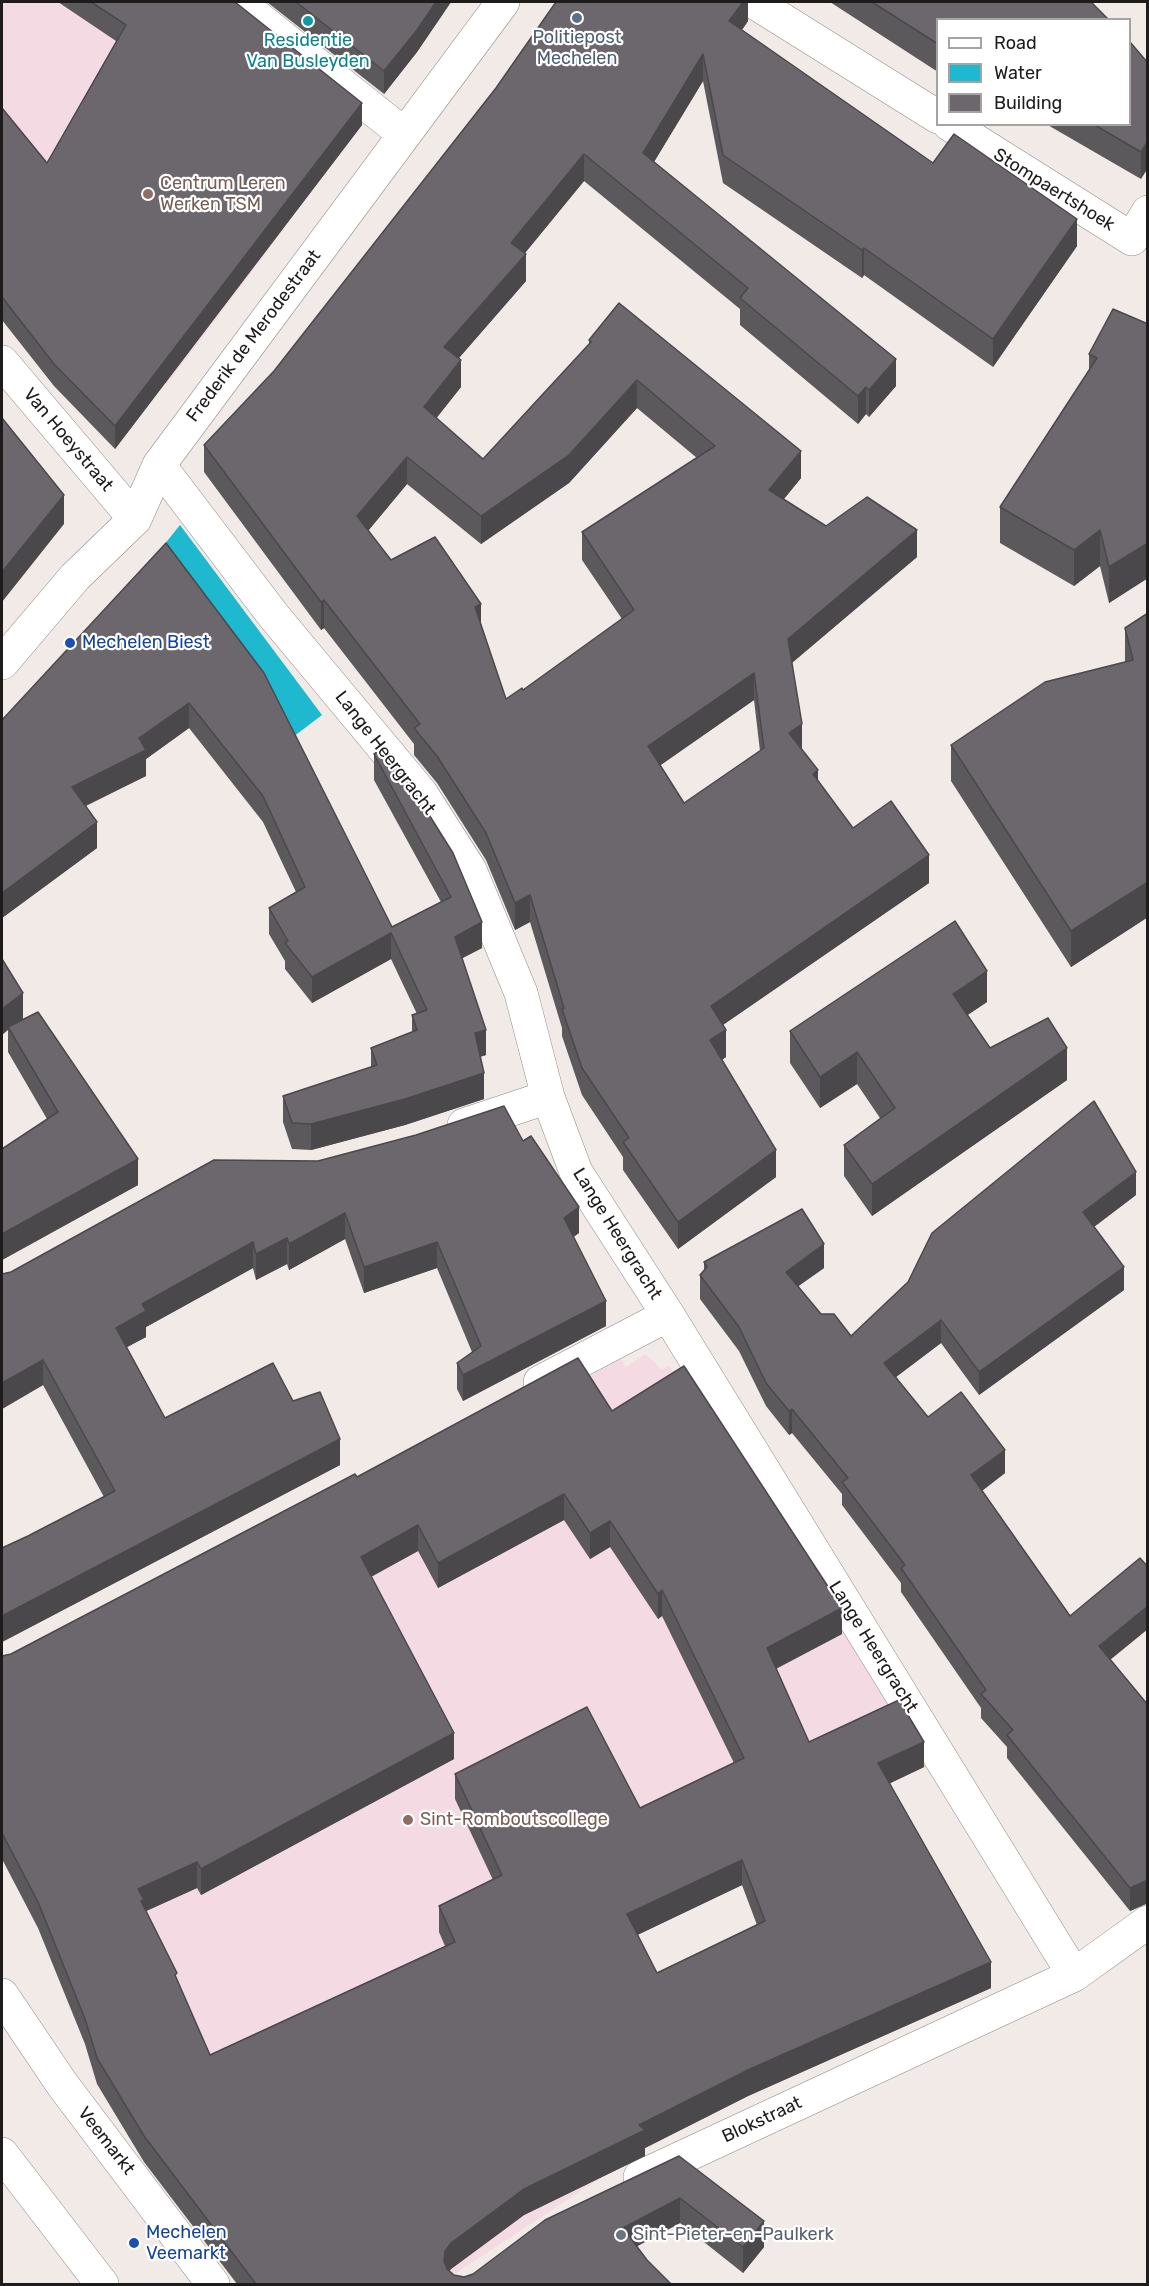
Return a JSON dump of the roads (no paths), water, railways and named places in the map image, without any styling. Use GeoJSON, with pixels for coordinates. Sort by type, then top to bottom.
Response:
{"type":"FeatureCollection","features":[{"type":"Feature","properties":{"kind":"street"},"geometry":{"type":"LineString","coordinates":[[238,2],[404,134]]}},
{"type":"Feature","properties":{"kind":"street","name":"Frederik de Merodestraat"},"geometry":{"type":"LineString","coordinates":[[2,663],[75,577],[135,519],[159,465],[502,2]]}},
{"type":"Feature","properties":{"kind":"street"},"geometry":{"type":"LineString","coordinates":[[754,2],[936,116]]}},
{"type":"Feature","properties":{"kind":"street","name":"Stompaertshoek"},"geometry":{"type":"LineString","coordinates":[[953,126],[1132,239],[1148,213]]}},
{"type":"Feature","properties":{"kind":"street","name":"Van Hoeystraat"},"geometry":{"type":"LineString","coordinates":[[2,362],[135,519]]}},
{"type":"Feature","properties":{"kind":"street","name":"Lange Heergracht"},"geometry":{"type":"LineString","coordinates":[[159,465],[273,615],[420,793],[470,870],[520,993],[548,1097],[576,1172],[668,1315],[1074,1975]]}},
{"type":"Feature","properties":{"kind":"street"},"geometry":{"type":"LineString","coordinates":[[431,1136],[548,1097]]}},
{"type":"Feature","properties":{"kind":"street"},"geometry":{"type":"LineString","coordinates":[[513,1396],[668,1315]]}},
{"type":"Feature","properties":{"kind":"street","name":"Blokstraat"},"geometry":{"type":"LineString","coordinates":[[612,2191],[1074,1975],[1148,1922]]}},
{"type":"Feature","properties":{"kind":"street","name":"Veemarkt"},"geometry":{"type":"LineString","coordinates":[[2,1995],[62,2084],[213,2284]]}},
{"type":"Feature","properties":{"kind":"street"},"geometry":{"type":"LineString","coordinates":[[2,2154],[102,2284]]}},
{"type":"Feature","properties":{"kind":"water"},"geometry":{"type":"Polygon","coordinates":[[[180,525],[322,715],[293,737],[155,556],[180,525]]]}},
{"type":"Feature","properties":{"kind":"place","name":"Politiepost Mechelen"},"geometry":{"type":"Point","coordinates":[577,18]}},
{"type":"Feature","properties":{"kind":"place","name":"Residentie Van Busleyden"},"geometry":{"type":"Point","coordinates":[308,21]}},
{"type":"Feature","properties":{"kind":"place","name":"Centrum Leren Werken TSM"},"geometry":{"type":"Point","coordinates":[148,194]}},
{"type":"Feature","properties":{"kind":"place","name":"Mechelen Biest"},"geometry":{"type":"Point","coordinates":[70,643]}},
{"type":"Feature","properties":{"kind":"place","name":"Sint-Romboutscollege"},"geometry":{"type":"Point","coordinates":[408,1820]}},
{"type":"Feature","properties":{"kind":"place","name":"Sint-Pieter-en-Paulkerk"},"geometry":{"type":"Point","coordinates":[621,2235]}},
{"type":"Feature","properties":{"kind":"place","name":"Mechelen Veemarkt"},"geometry":{"type":"Point","coordinates":[134,2243]}}]}
